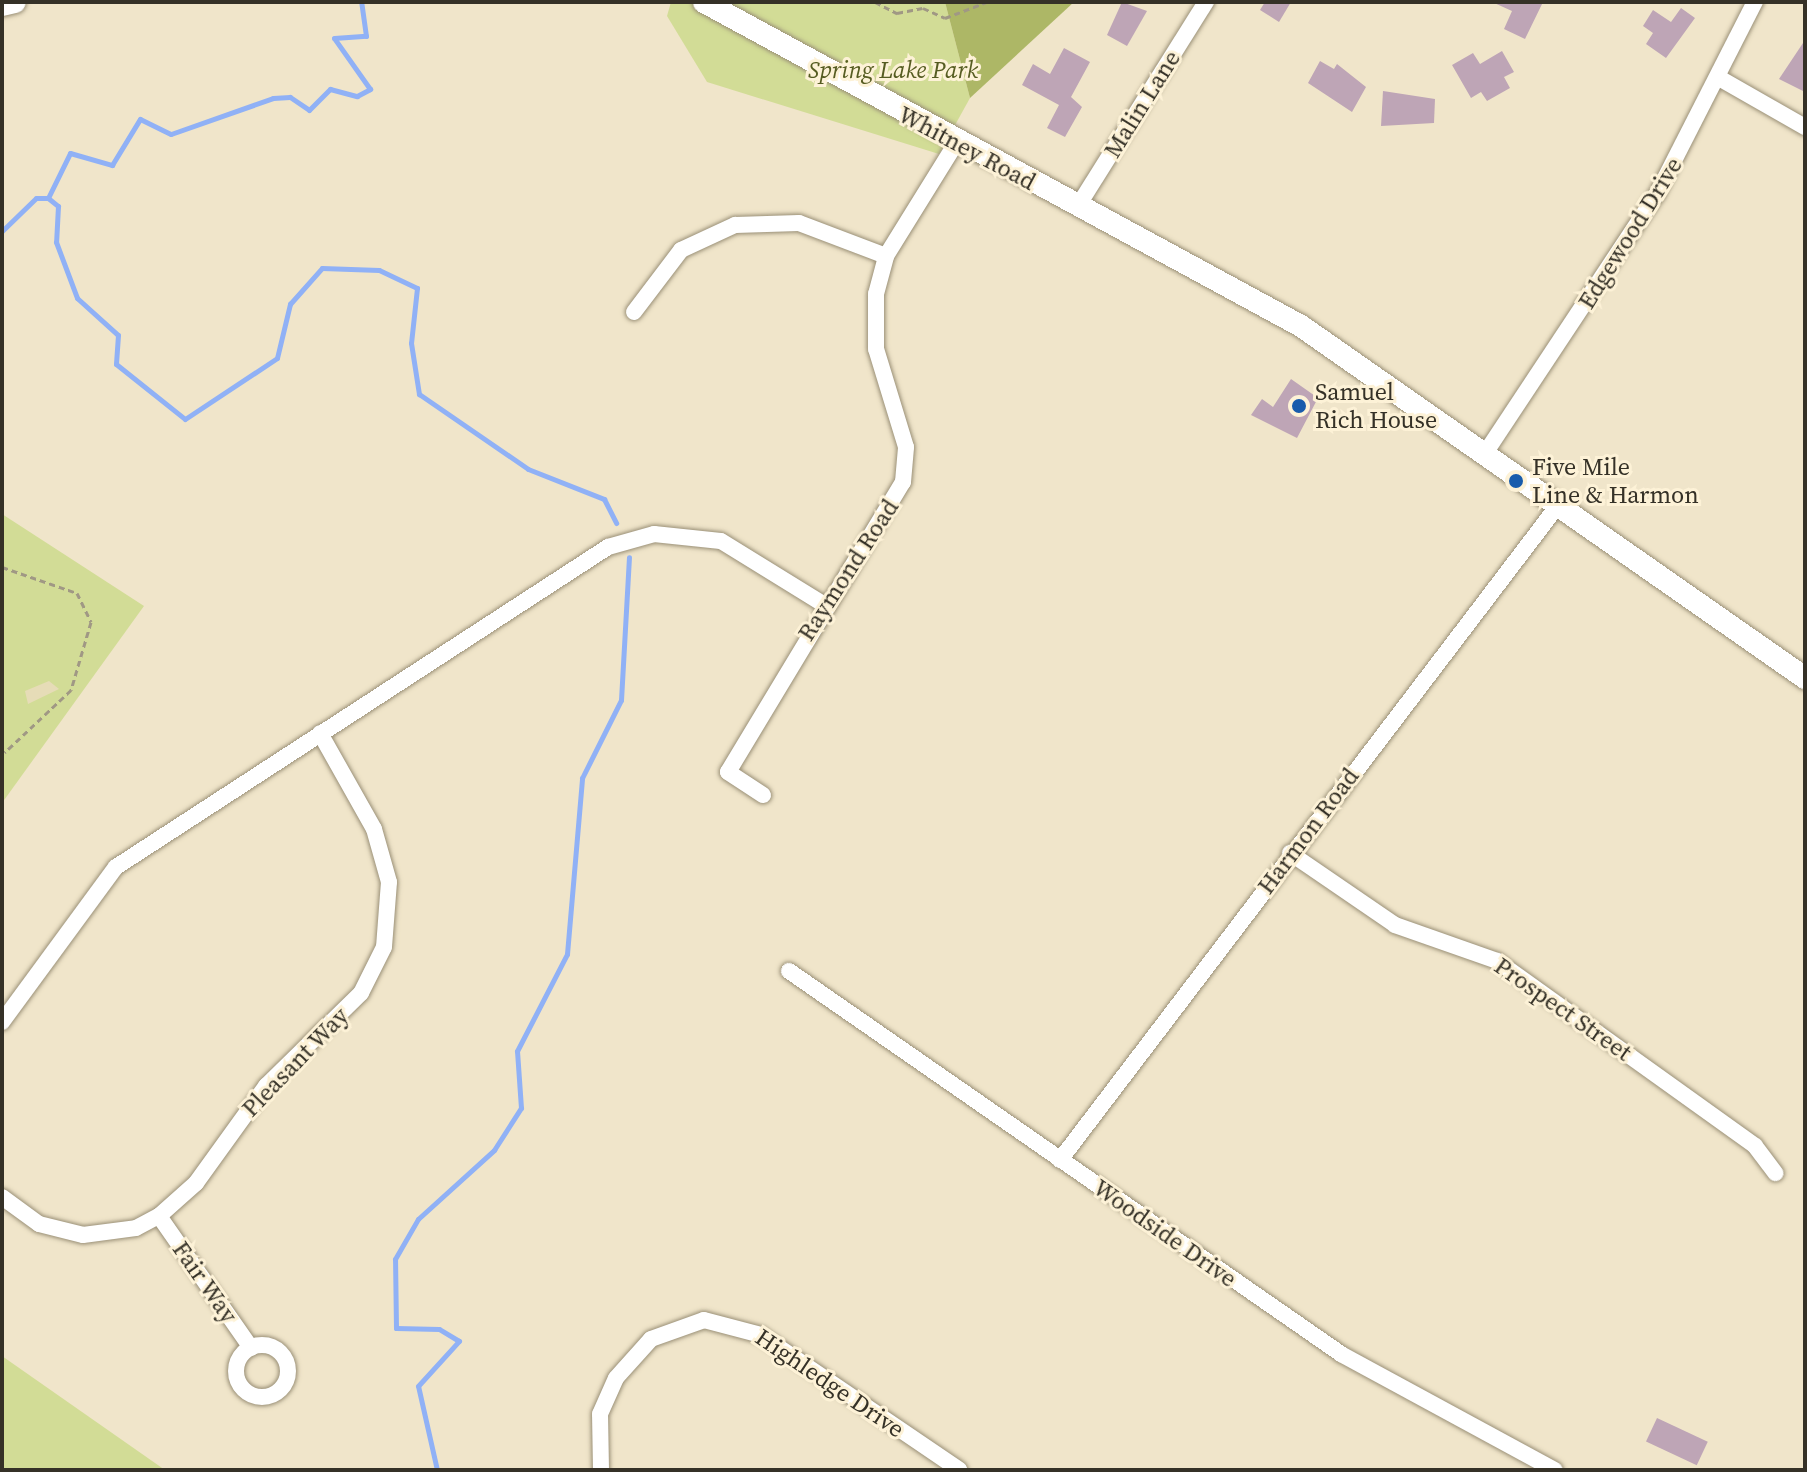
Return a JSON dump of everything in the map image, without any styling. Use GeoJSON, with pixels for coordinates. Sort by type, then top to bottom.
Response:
{"type":"FeatureCollection","features":[{"type":"Feature","properties":{"kind":"main road"},"geometry":{"type":"LineString","coordinates":[[2,5],[15,2]]}},
{"type":"Feature","properties":{"kind":"main road","name":"Whitney Road"},"geometry":{"type":"LineString","coordinates":[[710,3],[956,143],[1233,289],[1345,354],[1805,678]]}},
{"type":"Feature","properties":{"kind":"street","name":"Malin Lane"},"geometry":{"type":"LineString","coordinates":[[1078,206],[1206,2]]}},
{"type":"Feature","properties":{"kind":"street","name":"Edgewood Drive"},"geometry":{"type":"LineString","coordinates":[[1486,452],[1657,194],[1719,78],[1755,2]]}},
{"type":"Feature","properties":{"kind":"street"},"geometry":{"type":"LineString","coordinates":[[1719,78],[1805,127]]}},
{"type":"Feature","properties":{"kind":"street","name":"Raymond Road"},"geometry":{"type":"LineString","coordinates":[[763,795],[728,772],[823,604],[889,511],[906,465],[874,332],[886,256],[956,143]]}},
{"type":"Feature","properties":{"kind":"street"},"geometry":{"type":"LineString","coordinates":[[634,312],[681,250],[735,225],[799,223],[886,256]]}},
{"type":"Feature","properties":{"kind":"street","name":"Harmon Road"},"geometry":{"type":"LineString","coordinates":[[1060,1160],[1290,853],[1559,504]]}},
{"type":"Feature","properties":{"kind":"street"},"geometry":{"type":"LineString","coordinates":[[2,1022],[116,867],[587,558],[629,539],[678,533],[721,541],[823,604]]}},
{"type":"Feature","properties":{"kind":"street","name":"Pleasant Way"},"geometry":{"type":"LineString","coordinates":[[2,1197],[39,1224],[83,1235],[136,1228],[159,1216],[196,1183],[266,1086],[351,1004],[384,947],[390,901],[380,845],[320,733]]}},
{"type":"Feature","properties":{"kind":"street","name":"Prospect Street"},"geometry":{"type":"LineString","coordinates":[[1290,853],[1395,925],[1497,961],[1755,1146],[1775,1173]]}},
{"type":"Feature","properties":{"kind":"street","name":"Woodside Drive"},"geometry":{"type":"LineString","coordinates":[[789,971],[1397,1390],[1555,1470]]}},
{"type":"Feature","properties":{"kind":"street","name":"Fair Way"},"geometry":{"type":"LineString","coordinates":[[159,1216],[251,1348]]}},
{"type":"Feature","properties":{"kind":"street","name":"Highledge Drive"},"geometry":{"type":"LineString","coordinates":[[601,1470],[600,1414],[616,1378],[651,1339],[675,1326],[736,1323],[960,1470]]}},
{"type":"Feature","properties":{"kind":"path"},"geometry":{"type":"LineString","coordinates":[[875,2],[897,13],[923,8],[945,18],[987,2]]}},
{"type":"Feature","properties":{"kind":"path"},"geometry":{"type":"LineString","coordinates":[[2,567],[77,593],[91,622],[71,690],[5,752]]}},
{"type":"Feature","properties":{"kind":"green space","name":"Spring Lake Park"},"geometry":{"type":"Polygon","coordinates":[[[671,2],[945,2],[970,98],[939,154],[707,82],[667,16],[671,2]]]}},
{"type":"Feature","properties":{"kind":"green space"},"geometry":{"type":"Polygon","coordinates":[[[945,2],[1074,2],[970,98],[945,2]]]}},
{"type":"Feature","properties":{"kind":"green space"},"geometry":{"type":"Polygon","coordinates":[[[2,514],[144,606],[2,803],[2,514]]]}},
{"type":"Feature","properties":{"kind":"green space"},"geometry":{"type":"Polygon","coordinates":[[[2,1356],[165,1470],[2,1470],[2,1356]]]}},
{"type":"Feature","properties":{"kind":"sand"},"geometry":{"type":"Polygon","coordinates":[[[49,681],[59,689],[28,704],[25,691],[49,681]]]}},
{"type":"Feature","properties":{"kind":"building"},"geometry":{"type":"Polygon","coordinates":[[[1122,2],[1147,11],[1127,46],[1107,35],[1122,2]]]}},
{"type":"Feature","properties":{"kind":"building"},"geometry":{"type":"Polygon","coordinates":[[[1265,2],[1291,2],[1279,22],[1260,10],[1265,2]]]}},
{"type":"Feature","properties":{"kind":"building"},"geometry":{"type":"Polygon","coordinates":[[[1492,2],[1543,2],[1525,39],[1504,29],[1512,11],[1492,2]]]}},
{"type":"Feature","properties":{"kind":"building"},"geometry":{"type":"Polygon","coordinates":[[[1681,8],[1695,18],[1666,58],[1646,44],[1653,33],[1643,26],[1653,10],[1671,22],[1681,8]]]}},
{"type":"Feature","properties":{"kind":"building"},"geometry":{"type":"Polygon","coordinates":[[[1805,40],[1805,92],[1779,79],[1805,40]]]}},
{"type":"Feature","properties":{"kind":"building"},"geometry":{"type":"Polygon","coordinates":[[[1064,48],[1090,62],[1071,97],[1082,107],[1065,137],[1047,128],[1059,105],[1022,85],[1033,64],[1050,74],[1064,48]]]}},
{"type":"Feature","properties":{"kind":"building"},"geometry":{"type":"Polygon","coordinates":[[[1502,51],[1514,72],[1504,77],[1510,88],[1487,101],[1481,92],[1471,98],[1452,65],[1473,53],[1480,64],[1502,51]]]}},
{"type":"Feature","properties":{"kind":"building"},"geometry":{"type":"Polygon","coordinates":[[[1320,61],[1334,69],[1337,64],[1366,87],[1352,112],[1308,83],[1320,61]]]}},
{"type":"Feature","properties":{"kind":"building"},"geometry":{"type":"Polygon","coordinates":[[[1383,91],[1435,99],[1434,123],[1381,126],[1383,91]]]}},
{"type":"Feature","properties":{"kind":"building","name":"Samuel Rich House"},"geometry":{"type":"Polygon","coordinates":[[[1291,379],[1318,398],[1297,438],[1251,415],[1262,399],[1273,407],[1291,379]]]}},
{"type":"Feature","properties":{"kind":"building"},"geometry":{"type":"Polygon","coordinates":[[[1657,1418],[1708,1442],[1697,1465],[1646,1442],[1657,1418]]]}},
{"type":"Feature","properties":{"kind":"waterway"},"geometry":{"type":"LineString","coordinates":[[2,231],[36,198],[48,198],[70,153],[112,165],[140,119],[171,134],[273,98],[290,97],[309,110],[330,89],[357,96],[370,89],[334,38],[366,36],[361,2]]}},
{"type":"Feature","properties":{"kind":"waterway"},"geometry":{"type":"LineString","coordinates":[[48,198],[58,206],[56,242],[77,298],[118,335],[116,364],[185,419],[277,358],[290,304],[322,268],[379,270],[417,288],[411,343],[419,394],[528,469],[604,499],[616,523]]}},
{"type":"Feature","properties":{"kind":"waterway"},"geometry":{"type":"LineString","coordinates":[[437,1470],[418,1386],[459,1341],[439,1329],[396,1328],[395,1259],[418,1219],[494,1150],[521,1108],[517,1051],[567,954],[582,778],[621,700],[629,557]]}},
{"type":"Feature","properties":{"kind":"place","name":"Samuel Rich House"},"geometry":{"type":"Point","coordinates":[1299,406]}},
{"type":"Feature","properties":{"kind":"place","name":"Five Mile Line & Harmon"},"geometry":{"type":"Point","coordinates":[1516,481]}}]}
